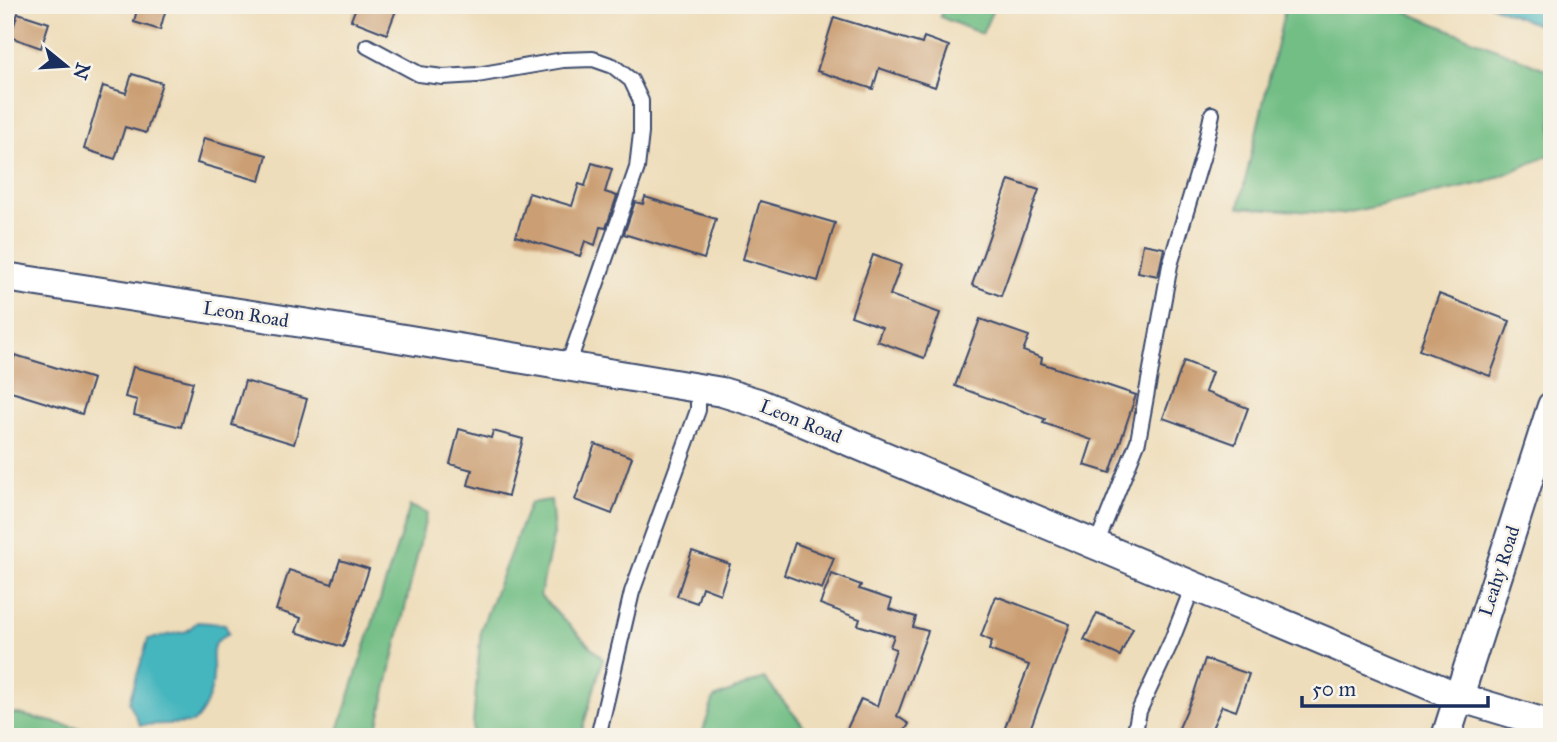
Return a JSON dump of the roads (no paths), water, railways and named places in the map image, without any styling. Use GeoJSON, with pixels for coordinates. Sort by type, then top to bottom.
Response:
{"type":"FeatureCollection","features":[{"type":"Feature","properties":{"kind":"street","name":"Leon Road"},"geometry":{"type":"LineString","coordinates":[[5,277],[568,365],[722,392],[758,403],[1458,697],[1552,725]]}},
{"type":"Feature","properties":{"kind":"street","name":"Leahy Road"},"geometry":{"type":"LineString","coordinates":[[1446,737],[1552,406]]}},
{"type":"Feature","properties":{"kind":"lane"},"geometry":{"type":"LineString","coordinates":[[367,46],[419,74],[443,77],[477,75],[563,60],[593,60],[613,66],[631,80],[641,101],[638,168],[568,365]]}},
{"type":"Feature","properties":{"kind":"lane"},"geometry":{"type":"LineString","coordinates":[[1096,545],[1138,440],[1170,265],[1203,155],[1212,114]]}},
{"type":"Feature","properties":{"kind":"lane"},"geometry":{"type":"LineString","coordinates":[[598,737],[632,592],[698,410],[698,387]]}},
{"type":"Feature","properties":{"kind":"lane"},"geometry":{"type":"LineString","coordinates":[[1133,737],[1139,711],[1193,586]]}},
{"type":"Feature","properties":{"kind":"water"},"geometry":{"type":"Polygon","coordinates":[[[1490,5],[1552,5],[1552,31],[1490,5]]]}},
{"type":"Feature","properties":{"kind":"water"},"geometry":{"type":"Polygon","coordinates":[[[197,622],[225,624],[229,633],[214,646],[212,683],[204,708],[193,723],[140,725],[129,702],[148,639],[187,631],[197,622]]]}}]}
